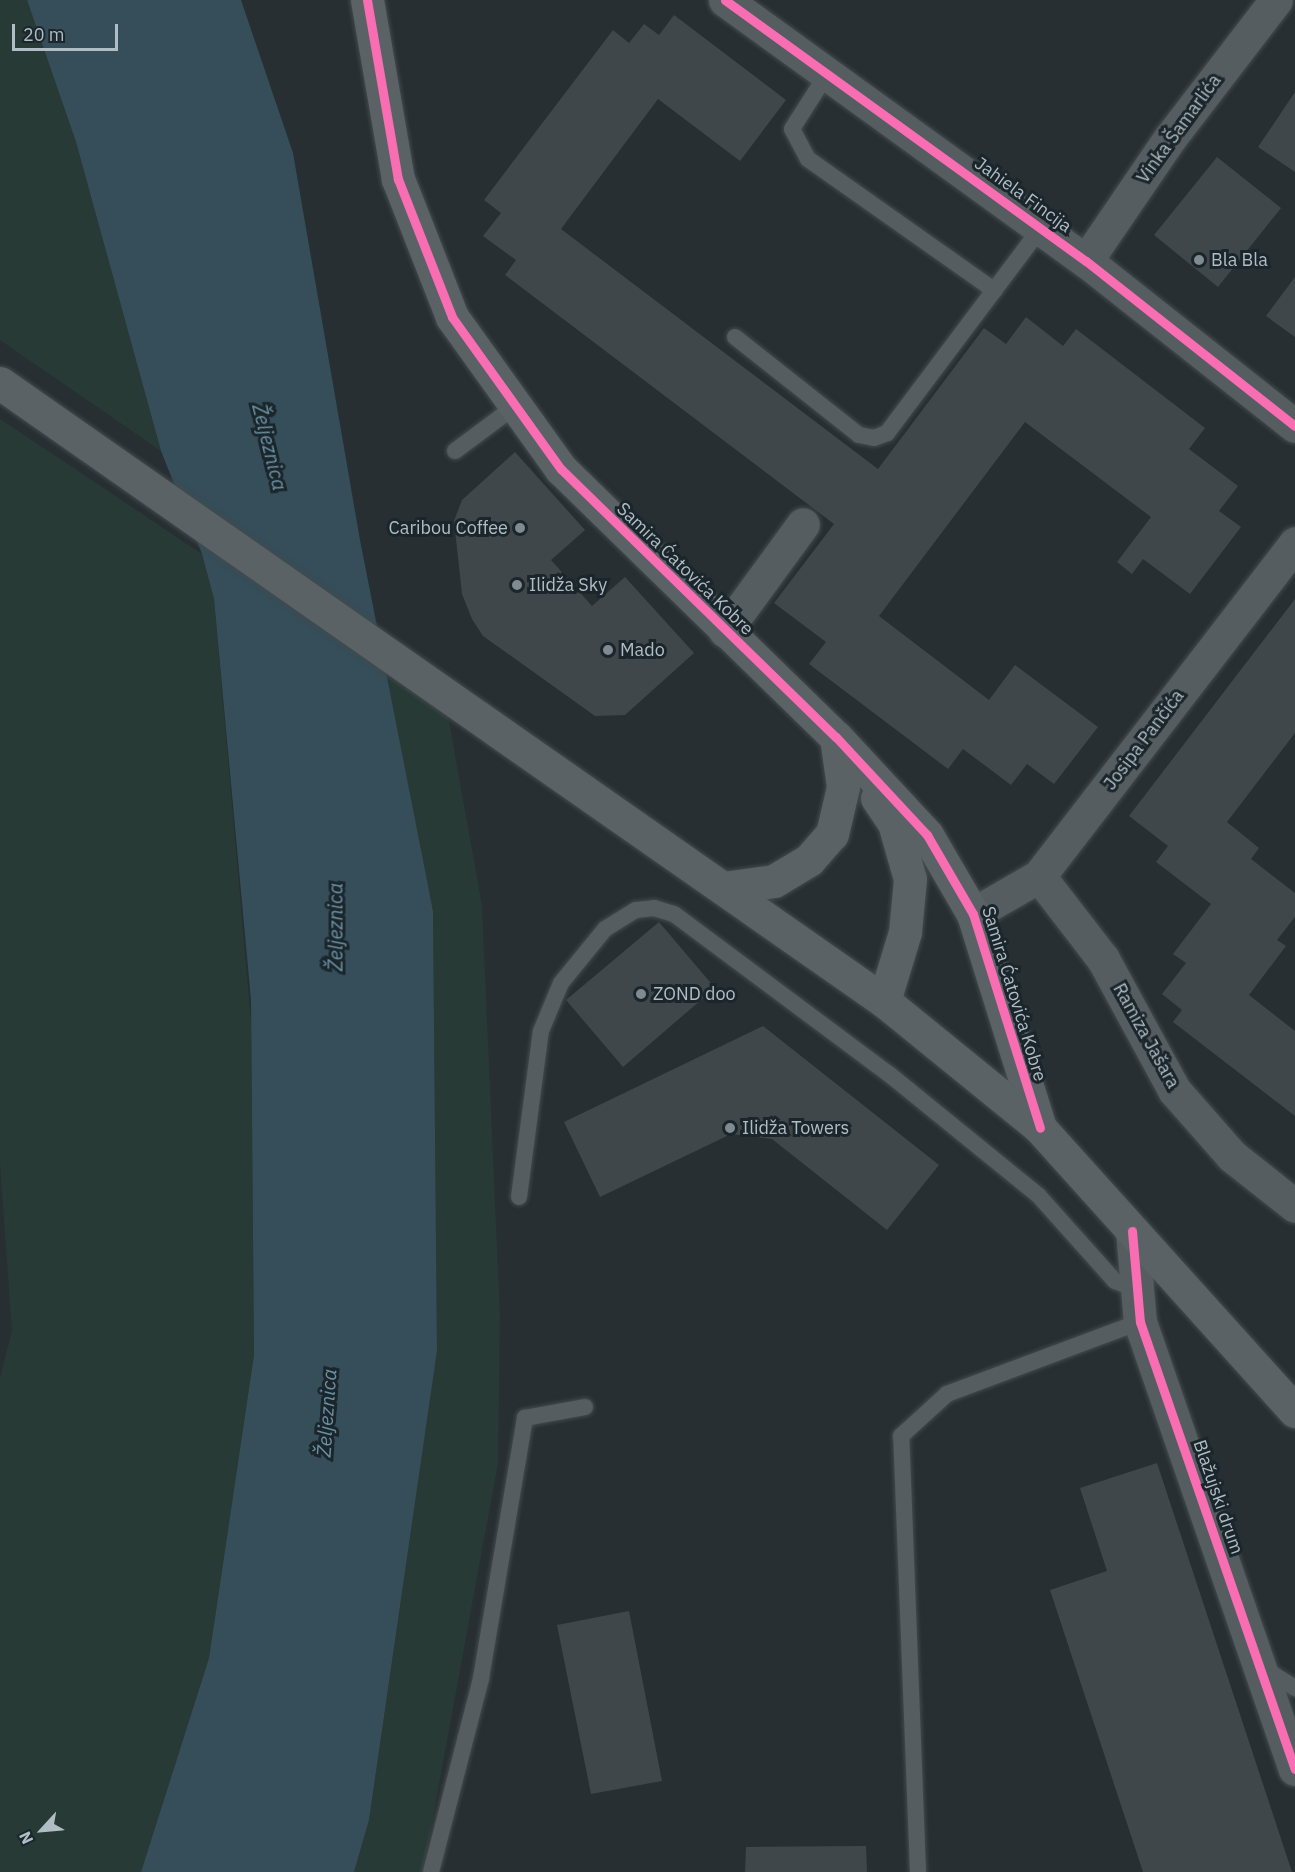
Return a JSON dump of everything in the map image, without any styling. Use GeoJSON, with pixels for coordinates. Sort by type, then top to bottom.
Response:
{"type":"FeatureCollection","features":[{"type":"Feature","properties":{"kind":"main road","name":"Samira Ćatovića Kobre"},"geometry":{"type":"LineString","coordinates":[[367,0],[398,180],[418,243],[452,317],[514,407],[561,469],[836,737],[927,835],[973,914],[1040,1128]]}},
{"type":"Feature","properties":{"kind":"main road","name":"Samira Ćatovića Kobre"},"geometry":{"type":"LineString","coordinates":[[0,383],[884,1001],[1040,1128],[1295,1411]]}},
{"type":"Feature","properties":{"kind":"main road"},"geometry":{"type":"LineString","coordinates":[[723,888],[774,881],[809,861],[832,834],[843,788],[836,737]]}},
{"type":"Feature","properties":{"kind":"main road"},"geometry":{"type":"LineString","coordinates":[[836,737],[894,823],[910,879],[905,932],[884,1001]]}},
{"type":"Feature","properties":{"kind":"street","name":"Jahiela Fincija"},"geometry":{"type":"LineString","coordinates":[[725,0],[1086,261],[1295,426]]}},
{"type":"Feature","properties":{"kind":"street","name":"Vinka Šamarlića"},"geometry":{"type":"LineString","coordinates":[[1086,261],[1170,138],[1276,0]]}},
{"type":"Feature","properties":{"kind":"street"},"geometry":{"type":"LineString","coordinates":[[725,631],[803,524]]}},
{"type":"Feature","properties":{"kind":"street","name":"Josipa Pančića"},"geometry":{"type":"LineString","coordinates":[[973,914],[1039,876],[1295,543]]}},
{"type":"Feature","properties":{"kind":"street","name":"Ramiza Jašara"},"geometry":{"type":"LineString","coordinates":[[1039,876],[1103,959],[1174,1090],[1232,1156],[1295,1206]]}},
{"type":"Feature","properties":{"kind":"street","name":"Blažujski drum"},"geometry":{"type":"LineString","coordinates":[[1132,1231],[1140,1322],[1295,1769]]}},
{"type":"Feature","properties":{"kind":"lane"},"geometry":{"type":"LineString","coordinates":[[827,74],[792,129],[808,159],[994,290]]}},
{"type":"Feature","properties":{"kind":"lane"},"geometry":{"type":"LineString","coordinates":[[735,337],[859,435],[874,438],[886,433],[1041,228]]}},
{"type":"Feature","properties":{"kind":"lane"},"geometry":{"type":"LineString","coordinates":[[455,451],[514,407]]}},
{"type":"Feature","properties":{"kind":"lane"},"geometry":{"type":"LineString","coordinates":[[519,1197],[540,1030],[561,983],[605,929],[636,910],[654,908],[674,914],[889,1074],[1038,1195],[1115,1281],[1136,1289]]}},
{"type":"Feature","properties":{"kind":"lane"},"geometry":{"type":"LineString","coordinates":[[918,1872],[901,1436],[947,1394],[1140,1322]]}},
{"type":"Feature","properties":{"kind":"lane"},"geometry":{"type":"LineString","coordinates":[[431,1872],[482,1678],[525,1418],[585,1407]]}},
{"type":"Feature","properties":{"kind":"lane"},"geometry":{"type":"LineString","coordinates":[[1259,1666],[1295,1688]]}},
{"type":"Feature","properties":{"kind":"green space"},"geometry":{"type":"Polygon","coordinates":[[[0,0],[27,0],[76,142],[161,451],[0,340],[0,0]]]}},
{"type":"Feature","properties":{"kind":"green space"},"geometry":{"type":"Polygon","coordinates":[[[0,419],[202,554],[214,599],[251,1021],[254,1355],[209,1658],[141,1872],[0,1872],[0,1378],[12,1331],[0,1163],[0,419]]]}},
{"type":"Feature","properties":{"kind":"green space"},"geometry":{"type":"Polygon","coordinates":[[[378,646],[444,693],[482,906],[500,1317],[498,1463],[423,1872],[354,1872],[369,1820],[437,1351],[433,911],[378,646]]]}},
{"type":"Feature","properties":{"kind":"water","name":"Željeznica"},"geometry":{"type":"Polygon","coordinates":[[[27,0],[241,0],[293,153],[360,540],[433,911],[437,1351],[369,1820],[354,1872],[141,1872],[209,1658],[254,1355],[251,1000],[214,599],[202,554],[161,451],[76,142],[27,0]]]}},
{"type":"Feature","properties":{"kind":"building"},"geometry":{"type":"Polygon","coordinates":[[[674,15],[786,100],[740,161],[658,99],[561,229],[878,469],[984,328],[1006,344],[1026,317],[1063,346],[1076,329],[1205,428],[1189,449],[1238,486],[1219,511],[1241,527],[1190,594],[1143,559],[1132,574],[1117,562],[1151,517],[1025,422],[879,616],[989,700],[1015,665],[1098,727],[1054,784],[1027,764],[1011,785],[963,749],[948,769],[809,664],[826,642],[774,603],[834,524],[505,275],[516,260],[483,236],[501,213],[484,200],[613,30],[629,43],[644,24],[659,35],[674,15]]]}},
{"type":"Feature","properties":{"kind":"building"},"geometry":{"type":"Polygon","coordinates":[[[1295,92],[1295,172],[1258,147],[1295,92]]]}},
{"type":"Feature","properties":{"kind":"building"},"geometry":{"type":"Polygon","coordinates":[[[1217,157],[1281,208],[1218,287],[1154,235],[1217,157]]]}},
{"type":"Feature","properties":{"kind":"building"},"geometry":{"type":"Polygon","coordinates":[[[1295,277],[1295,337],[1266,316],[1295,277]]]}},
{"type":"Feature","properties":{"kind":"building","name":"Ilidža Sky"},"geometry":{"type":"Polygon","coordinates":[[[515,452],[585,530],[551,560],[592,606],[625,577],[694,653],[625,715],[595,716],[483,636],[472,619],[462,594],[454,521],[462,500],[515,452]]]}},
{"type":"Feature","properties":{"kind":"building"},"geometry":{"type":"Polygon","coordinates":[[[1295,599],[1295,733],[1227,822],[1259,848],[1251,859],[1295,893],[1295,917],[1277,940],[1286,946],[1249,995],[1295,1031],[1295,1116],[1173,1022],[1182,1010],[1162,994],[1186,963],[1173,954],[1211,904],[1156,862],[1168,846],[1129,816],[1295,599]]]}},
{"type":"Feature","properties":{"kind":"building","name":"ZOND doo"},"geometry":{"type":"Polygon","coordinates":[[[659,922],[715,988],[623,1067],[566,1000],[659,922]]]}},
{"type":"Feature","properties":{"kind":"building","name":"Ilidža Towers"},"geometry":{"type":"Polygon","coordinates":[[[763,1026],[939,1165],[887,1230],[772,1139],[731,1134],[600,1197],[564,1122],[763,1026]]]}},
{"type":"Feature","properties":{"kind":"building"},"geometry":{"type":"Polygon","coordinates":[[[1157,1463],[1292,1872],[1143,1872],[1050,1590],[1107,1571],[1080,1488],[1157,1463]]]}},
{"type":"Feature","properties":{"kind":"building"},"geometry":{"type":"Polygon","coordinates":[[[629,1611],[662,1781],[591,1794],[557,1625],[629,1611]]]}},
{"type":"Feature","properties":{"kind":"building"},"geometry":{"type":"Polygon","coordinates":[[[866,1846],[867,1872],[745,1872],[746,1847],[866,1846]]]}},
{"type":"Feature","properties":{"kind":"cycle path"},"geometry":{"type":"LineString","coordinates":[[367,0],[398,179],[452,317],[561,469],[836,737],[927,835],[973,914],[1040,1128]]}},
{"type":"Feature","properties":{"kind":"cycle path"},"geometry":{"type":"LineString","coordinates":[[725,0],[1086,261],[1295,426]]}},
{"type":"Feature","properties":{"kind":"cycle path"},"geometry":{"type":"LineString","coordinates":[[1132,1231],[1140,1322],[1295,1769]]}},
{"type":"Feature","properties":{"kind":"place","name":"Bla Bla"},"geometry":{"type":"Point","coordinates":[1199,260]}},
{"type":"Feature","properties":{"kind":"place","name":"Caribou Coffee"},"geometry":{"type":"Point","coordinates":[520,528]}},
{"type":"Feature","properties":{"kind":"place","name":"Ilidža Sky"},"geometry":{"type":"Point","coordinates":[517,585]}},
{"type":"Feature","properties":{"kind":"place","name":"Mado"},"geometry":{"type":"Point","coordinates":[608,650]}},
{"type":"Feature","properties":{"kind":"place","name":"ZOND doo"},"geometry":{"type":"Point","coordinates":[641,994]}},
{"type":"Feature","properties":{"kind":"place","name":"Ilidža Towers"},"geometry":{"type":"Point","coordinates":[730,1128]}}]}
